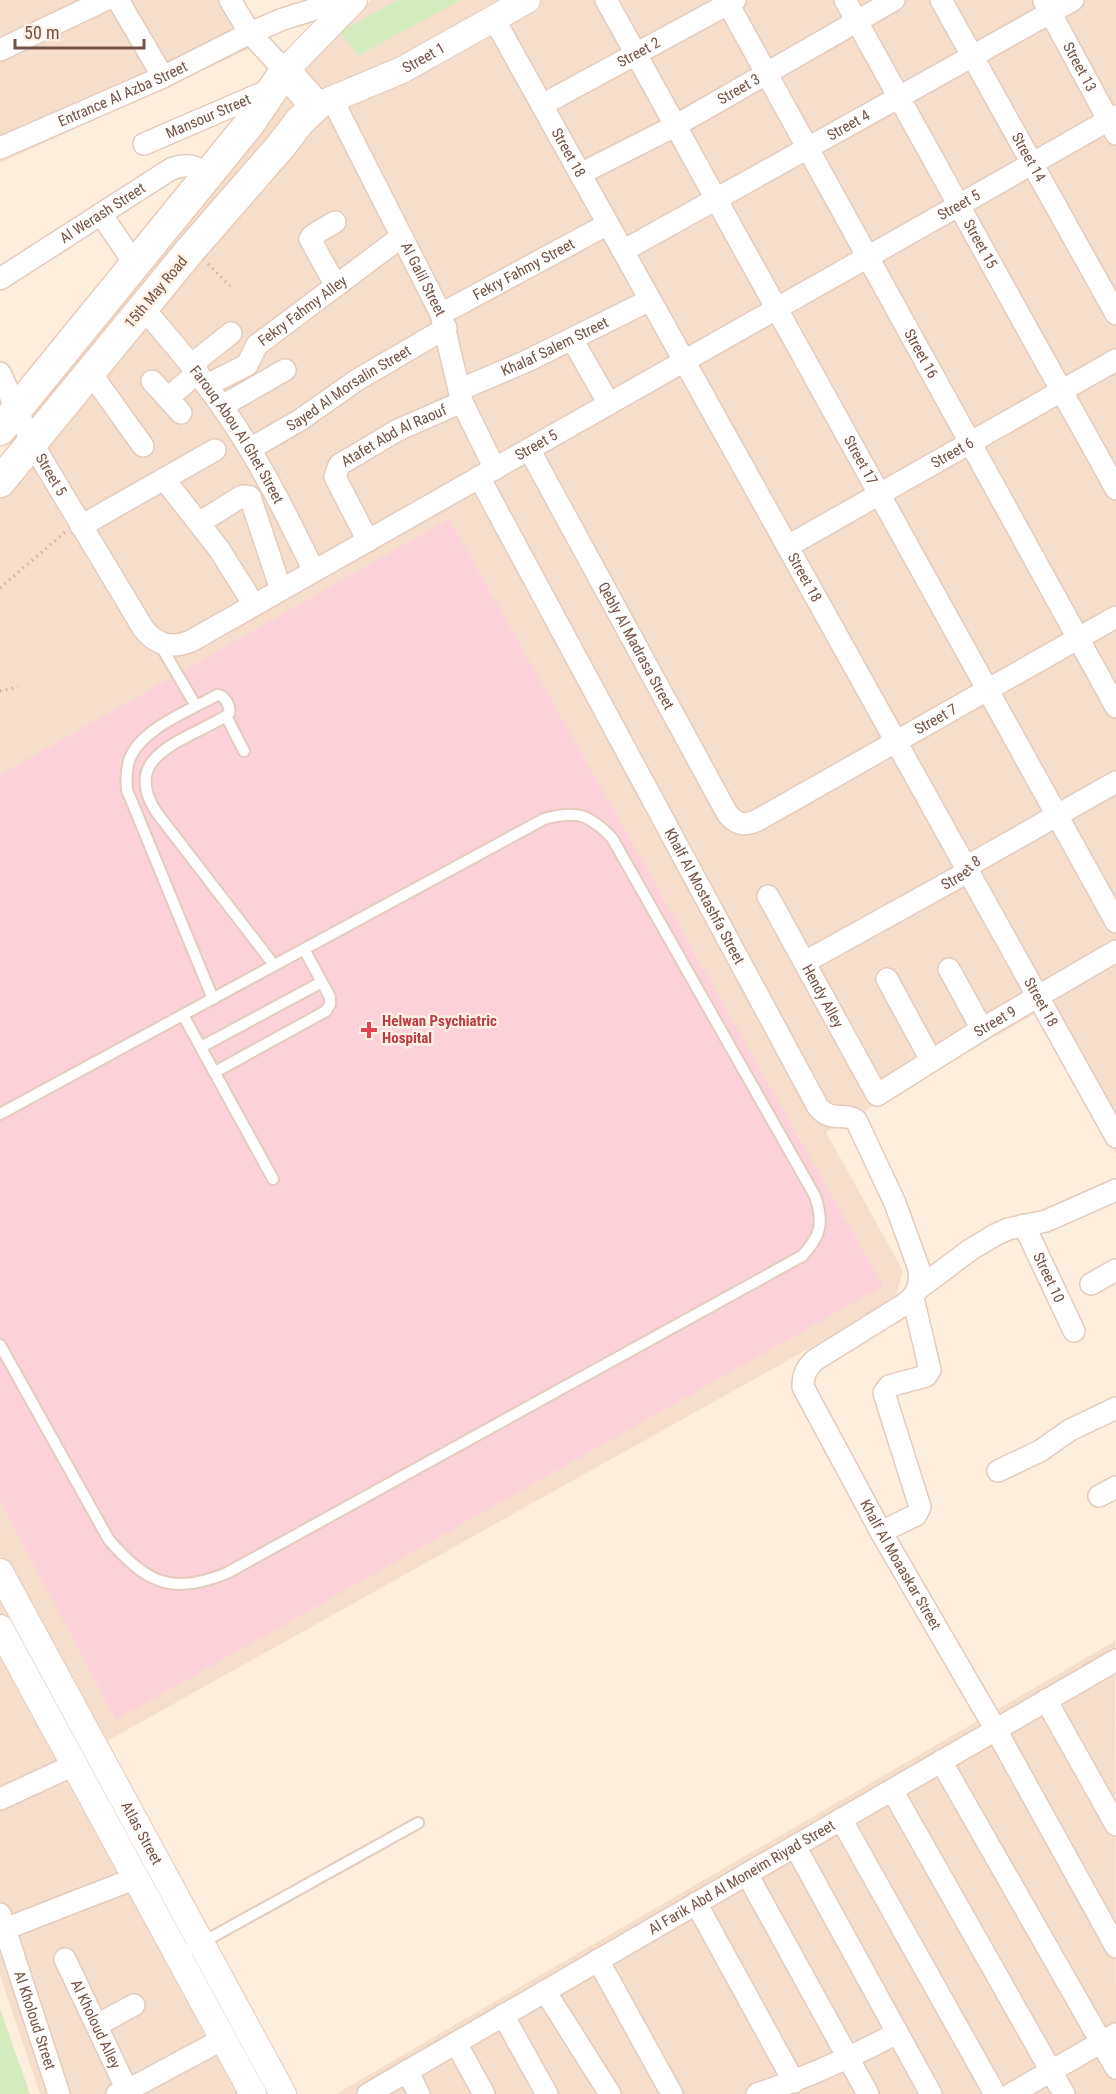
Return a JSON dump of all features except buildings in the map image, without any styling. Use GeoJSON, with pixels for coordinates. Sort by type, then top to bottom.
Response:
{"type":"FeatureCollection","features":[{"type":"Feature","properties":{"kind":"main road"},"geometry":{"type":"LineString","coordinates":[[7,410],[135,264],[250,123],[280,79],[324,103]]}},
{"type":"Feature","properties":{"kind":"main road","name":"15th May Road"},"geometry":{"type":"LineString","coordinates":[[0,482],[300,121],[324,103]]}},
{"type":"Feature","properties":{"kind":"street"},"geometry":{"type":"LineString","coordinates":[[0,50],[105,0]]}},
{"type":"Feature","properties":{"kind":"street"},"geometry":{"type":"LineString","coordinates":[[118,0],[163,77]]}},
{"type":"Feature","properties":{"kind":"street"},"geometry":{"type":"LineString","coordinates":[[230,0],[280,79]]}},
{"type":"Feature","properties":{"kind":"street","name":"Entrance Al Azba Street"},"geometry":{"type":"LineString","coordinates":[[0,148],[163,77],[250,33],[283,19],[344,0]]}},
{"type":"Feature","properties":{"kind":"street","name":"Mansour Street"},"geometry":{"type":"LineString","coordinates":[[144,144],[280,79],[354,0]]}},
{"type":"Feature","properties":{"kind":"street","name":"Street 1"},"geometry":{"type":"LineString","coordinates":[[324,103],[402,70],[527,0]]}},
{"type":"Feature","properties":{"kind":"street","name":"Street 17"},"geometry":{"type":"LineString","coordinates":[[606,0],[1116,922]]}},
{"type":"Feature","properties":{"kind":"street","name":"Street 15"},"geometry":{"type":"LineString","coordinates":[[845,0],[1116,489]]}},
{"type":"Feature","properties":{"kind":"street","name":"Street 3"},"geometry":{"type":"LineString","coordinates":[[580,174],[675,126],[894,0]]}},
{"type":"Feature","properties":{"kind":"street","name":"Street 14"},"geometry":{"type":"LineString","coordinates":[[941,0],[1116,314]]}},
{"type":"Feature","properties":{"kind":"street","name":"Street 4"},"geometry":{"type":"LineString","coordinates":[[623,251],[972,56],[1047,6],[1073,0]]}},
{"type":"Feature","properties":{"kind":"street","name":"Street 2"},"geometry":{"type":"LineString","coordinates":[[542,105],[730,1]]}},
{"type":"Feature","properties":{"kind":"street","name":"Street 16"},"geometry":{"type":"LineString","coordinates":[[730,1],[807,148],[1116,706]]}},
{"type":"Feature","properties":{"kind":"street","name":"Street 13"},"geometry":{"type":"LineString","coordinates":[[1047,6],[1113,123]]}},
{"type":"Feature","properties":{"kind":"street","name":"Street 18"},"geometry":{"type":"LineString","coordinates":[[494,19],[1116,1137]]}},
{"type":"Feature","properties":{"kind":"street","name":"Al Galil Street"},"geometry":{"type":"LineString","coordinates":[[324,103],[401,237],[443,321],[460,396],[487,473]]}},
{"type":"Feature","properties":{"kind":"street","name":"Street 5"},"geometry":{"type":"LineString","coordinates":[[0,373],[7,410],[32,443],[143,627],[159,643],[169,646],[181,645],[1032,163],[1113,123]]}},
{"type":"Feature","properties":{"kind":"street","name":"Al Werash Street"},"geometry":{"type":"LineString","coordinates":[[0,279],[171,169],[190,165],[199,168],[207,175]]}},
{"type":"Feature","properties":{"kind":"street"},"geometry":{"type":"LineString","coordinates":[[101,214],[135,264]]}},
{"type":"Feature","properties":{"kind":"street"},"geometry":{"type":"LineString","coordinates":[[335,222],[309,239],[336,286]]}},
{"type":"Feature","properties":{"kind":"street","name":"Fekry Fahmy Street"},"geometry":{"type":"LineString","coordinates":[[443,321],[608,224]]}},
{"type":"Feature","properties":{"kind":"street","name":"Fekry Fahmy Alley"},"geometry":{"type":"LineString","coordinates":[[199,374],[247,365],[257,345],[401,237]]}},
{"type":"Feature","properties":{"kind":"street","name":"Khalaf Salem Street"},"geometry":{"type":"LineString","coordinates":[[460,396],[501,373],[651,300]]}},
{"type":"Feature","properties":{"kind":"street","name":"Farouq Abou Al Ghet Street"},"geometry":{"type":"LineString","coordinates":[[143,308],[199,374],[250,449],[314,571]]}},
{"type":"Feature","properties":{"kind":"street","name":"Sayed Al Morsalin Street"},"geometry":{"type":"LineString","coordinates":[[250,449],[300,420],[337,392],[443,321]]}},
{"type":"Feature","properties":{"kind":"street"},"geometry":{"type":"LineString","coordinates":[[152,381],[174,406],[231,333]]}},
{"type":"Feature","properties":{"kind":"street"},"geometry":{"type":"LineString","coordinates":[[572,339],[609,404]]}},
{"type":"Feature","properties":{"kind":"street","name":"Street 6"},"geometry":{"type":"LineString","coordinates":[[788,546],[1116,360]]}},
{"type":"Feature","properties":{"kind":"street"},"geometry":{"type":"LineString","coordinates":[[222,406],[285,370]]}},
{"type":"Feature","properties":{"kind":"street"},"geometry":{"type":"LineString","coordinates":[[90,372],[143,446]]}},
{"type":"Feature","properties":{"kind":"street","name":"Atafet Abd Al Raouf"},"geometry":{"type":"LineString","coordinates":[[368,541],[335,477],[339,465],[460,396]]}},
{"type":"Feature","properties":{"kind":"street","name":"Qebly Al Madrasa Street"},"geometry":{"type":"LineString","coordinates":[[529,449],[732,820],[740,824],[756,821]]}},
{"type":"Feature","properties":{"kind":"street"},"geometry":{"type":"LineString","coordinates":[[80,523],[215,450]]}},
{"type":"Feature","properties":{"kind":"street","name":"Khalf Al Mostashfa Street"},"geometry":{"type":"LineString","coordinates":[[487,473],[818,1107],[828,1116],[849,1117],[858,1123],[902,1221],[919,1269],[920,1279],[915,1294]]}},
{"type":"Feature","properties":{"kind":"street"},"geometry":{"type":"LineString","coordinates":[[164,479],[219,549],[254,605]]}},
{"type":"Feature","properties":{"kind":"street"},"geometry":{"type":"LineString","coordinates":[[200,523],[242,496],[250,497],[281,590]]}},
{"type":"Feature","properties":{"kind":"street","name":"Street 7"},"geometry":{"type":"LineString","coordinates":[[756,821],[1116,617]]}},
{"type":"Feature","properties":{"kind":"street","name":"Street 8"},"geometry":{"type":"LineString","coordinates":[[805,962],[964,874],[973,863],[1116,782]]}},
{"type":"Feature","properties":{"kind":"street","name":"Hendy Alley"},"geometry":{"type":"LineString","coordinates":[[768,896],[877,1095]]}},
{"type":"Feature","properties":{"kind":"street","name":"Street 9"},"geometry":{"type":"LineString","coordinates":[[877,1095],[982,1029],[1116,951]]}},
{"type":"Feature","properties":{"kind":"street"},"geometry":{"type":"LineString","coordinates":[[949,969],[982,1029]]}},
{"type":"Feature","properties":{"kind":"street"},"geometry":{"type":"LineString","coordinates":[[887,979],[931,1060]]}},
{"type":"Feature","properties":{"kind":"street"},"geometry":{"type":"LineString","coordinates":[[881,1532],[916,1515],[920,1507],[884,1393],[886,1387],[926,1376],[930,1370],[915,1294],[978,1245],[1008,1229],[1046,1221],[1116,1190]]}},
{"type":"Feature","properties":{"kind":"street","name":"Street 10"},"geometry":{"type":"LineString","coordinates":[[1024,1225],[1074,1331]]}},
{"type":"Feature","properties":{"kind":"street"},"geometry":{"type":"LineString","coordinates":[[1091,1284],[1116,1270]]}},
{"type":"Feature","properties":{"kind":"street","name":"Khalf Al Moaaskar Street"},"geometry":{"type":"LineString","coordinates":[[915,1294],[815,1360],[807,1367],[803,1377],[803,1387],[881,1532],[996,1730],[1116,1947]]}},
{"type":"Feature","properties":{"kind":"street"},"geometry":{"type":"LineString","coordinates":[[999,1471],[1048,1446],[1070,1430],[1116,1408]]}},
{"type":"Feature","properties":{"kind":"street","name":"Atlas Street"},"geometry":{"type":"LineString","coordinates":[[0,1572],[282,2094]]}},
{"type":"Feature","properties":{"kind":"street","name":"Atlas Street"},"geometry":{"type":"LineString","coordinates":[[0,1628],[253,2094]]}},
{"type":"Feature","properties":{"kind":"street","name":"Al Farik Abd Al Moneim Riyad Street"},"geometry":{"type":"LineString","coordinates":[[368,2094],[1046,1700],[1115,1663]]}},
{"type":"Feature","properties":{"kind":"street"},"geometry":{"type":"LineString","coordinates":[[1046,1700],[1116,1825]]}},
{"type":"Feature","properties":{"kind":"street"},"geometry":{"type":"LineString","coordinates":[[941,1761],[1109,2039],[1116,2068]]}},
{"type":"Feature","properties":{"kind":"street"},"geometry":{"type":"LineString","coordinates":[[0,1799],[74,1765]]}},
{"type":"Feature","properties":{"kind":"street"},"geometry":{"type":"LineString","coordinates":[[892,1790],[1064,2094]]}},
{"type":"Feature","properties":{"kind":"street"},"geometry":{"type":"LineString","coordinates":[[841,1819],[995,2094]]}},
{"type":"Feature","properties":{"kind":"street"},"geometry":{"type":"LineString","coordinates":[[795,1846],[931,2094]]}},
{"type":"Feature","properties":{"kind":"street"},"geometry":{"type":"LineString","coordinates":[[747,1874],[868,2094]]}},
{"type":"Feature","properties":{"kind":"street"},"geometry":{"type":"LineString","coordinates":[[3,1921],[136,1878]]}},
{"type":"Feature","properties":{"kind":"street"},"geometry":{"type":"LineString","coordinates":[[696,1903],[794,2082]]}},
{"type":"Feature","properties":{"kind":"street","name":"Al Kholoud Street"},"geometry":{"type":"LineString","coordinates":[[3,1921],[59,2094]]}},
{"type":"Feature","properties":{"kind":"street","name":"Al Kholoud Alley"},"geometry":{"type":"LineString","coordinates":[[65,1959],[97,2025],[122,2092]]}},
{"type":"Feature","properties":{"kind":"street"},"geometry":{"type":"LineString","coordinates":[[598,1960],[672,2094]]}},
{"type":"Feature","properties":{"kind":"street"},"geometry":{"type":"LineString","coordinates":[[545,1991],[610,2094]]}},
{"type":"Feature","properties":{"kind":"street"},"geometry":{"type":"LineString","coordinates":[[97,2025],[134,2005]]}},
{"type":"Feature","properties":{"kind":"street"},"geometry":{"type":"LineString","coordinates":[[503,2015],[547,2094]]}},
{"type":"Feature","properties":{"kind":"street"},"geometry":{"type":"LineString","coordinates":[[757,2094],[794,2082],[849,2059],[897,2033]]}},
{"type":"Feature","properties":{"kind":"street"},"geometry":{"type":"LineString","coordinates":[[122,2092],[223,2039]]}},
{"type":"Feature","properties":{"kind":"street"},"geometry":{"type":"LineString","coordinates":[[1011,2094],[1109,2039]]}},
{"type":"Feature","properties":{"kind":"street"},"geometry":{"type":"LineString","coordinates":[[456,2043],[484,2094]]}},
{"type":"Feature","properties":{"kind":"street"},"geometry":{"type":"LineString","coordinates":[[407,2071],[419,2094]]}},
{"type":"Feature","properties":{"kind":"lane"},"geometry":{"type":"LineString","coordinates":[[159,643],[196,706]]}},
{"type":"Feature","properties":{"kind":"lane"},"geometry":{"type":"LineString","coordinates":[[213,999],[127,790],[126,774],[130,758],[138,744],[150,733],[217,695],[221,695],[230,711],[226,716],[161,752],[151,761],[146,774],[145,788],[149,801],[157,813],[274,965]]}},
{"type":"Feature","properties":{"kind":"lane"},"geometry":{"type":"LineString","coordinates":[[226,716],[244,751]]}},
{"type":"Feature","properties":{"kind":"lane"},"geometry":{"type":"LineString","coordinates":[[0,1114],[544,819],[562,814],[582,815],[599,824],[612,838],[815,1196],[820,1212],[820,1229],[813,1244],[802,1256],[227,1573],[204,1583],[178,1585],[153,1579],[129,1562],[109,1540],[0,1345]]}},
{"type":"Feature","properties":{"kind":"lane"},"geometry":{"type":"LineString","coordinates":[[215,1072],[326,1011],[330,1004],[330,997],[304,949]]}},
{"type":"Feature","properties":{"kind":"lane"},"geometry":{"type":"LineString","coordinates":[[201,1047],[322,982]]}},
{"type":"Feature","properties":{"kind":"lane"},"geometry":{"type":"LineString","coordinates":[[183,1015],[273,1179]]}},
{"type":"Feature","properties":{"kind":"lane"},"geometry":{"type":"LineString","coordinates":[[178,1956],[418,1823]]}},
{"type":"Feature","properties":{"kind":"path"},"geometry":{"type":"LineString","coordinates":[[208,264],[230,286]]}},
{"type":"Feature","properties":{"kind":"path"},"geometry":{"type":"LineString","coordinates":[[0,588],[80,523]]}},
{"type":"Feature","properties":{"kind":"path"},"geometry":{"type":"LineString","coordinates":[[0,691],[18,687]]}},
{"type":"Feature","properties":{"kind":"shaded area"},"geometry":{"type":"Polygon","coordinates":[[[0,0],[235,0],[260,44],[0,163],[0,0]]]}},
{"type":"Feature","properties":{"kind":"shaded area"},"geometry":{"type":"Polygon","coordinates":[[[372,0],[1116,0],[1116,1154],[1037,1013],[826,1132],[903,1271],[894,1301],[84,1754],[266,2094],[40,2094],[0,1975],[0,460],[337,26],[372,0]]]}},
{"type":"Feature","properties":{"kind":"shaded area","name":"Helwan Psychiatric Hospital"},"geometry":{"type":"Polygon","coordinates":[[[449,519],[883,1286],[116,1720],[0,1501],[0,775],[449,519]]]}},
{"type":"Feature","properties":{"kind":"shaded area"},"geometry":{"type":"Polygon","coordinates":[[[1115,1641],[1116,2094],[336,2094],[1115,1641]]]}},
{"type":"Feature","properties":{"kind":"green space"},"geometry":{"type":"Polygon","coordinates":[[[398,0],[461,0],[358,56],[340,32],[398,0]]]}},
{"type":"Feature","properties":{"kind":"green space"},"geometry":{"type":"Polygon","coordinates":[[[0,2009],[30,2094],[0,2094],[0,2009]]]}},
{"type":"Feature","properties":{"kind":"place","name":"Helwan Psychiatric Hospital"},"geometry":{"type":"Point","coordinates":[369,1030]}}]}
